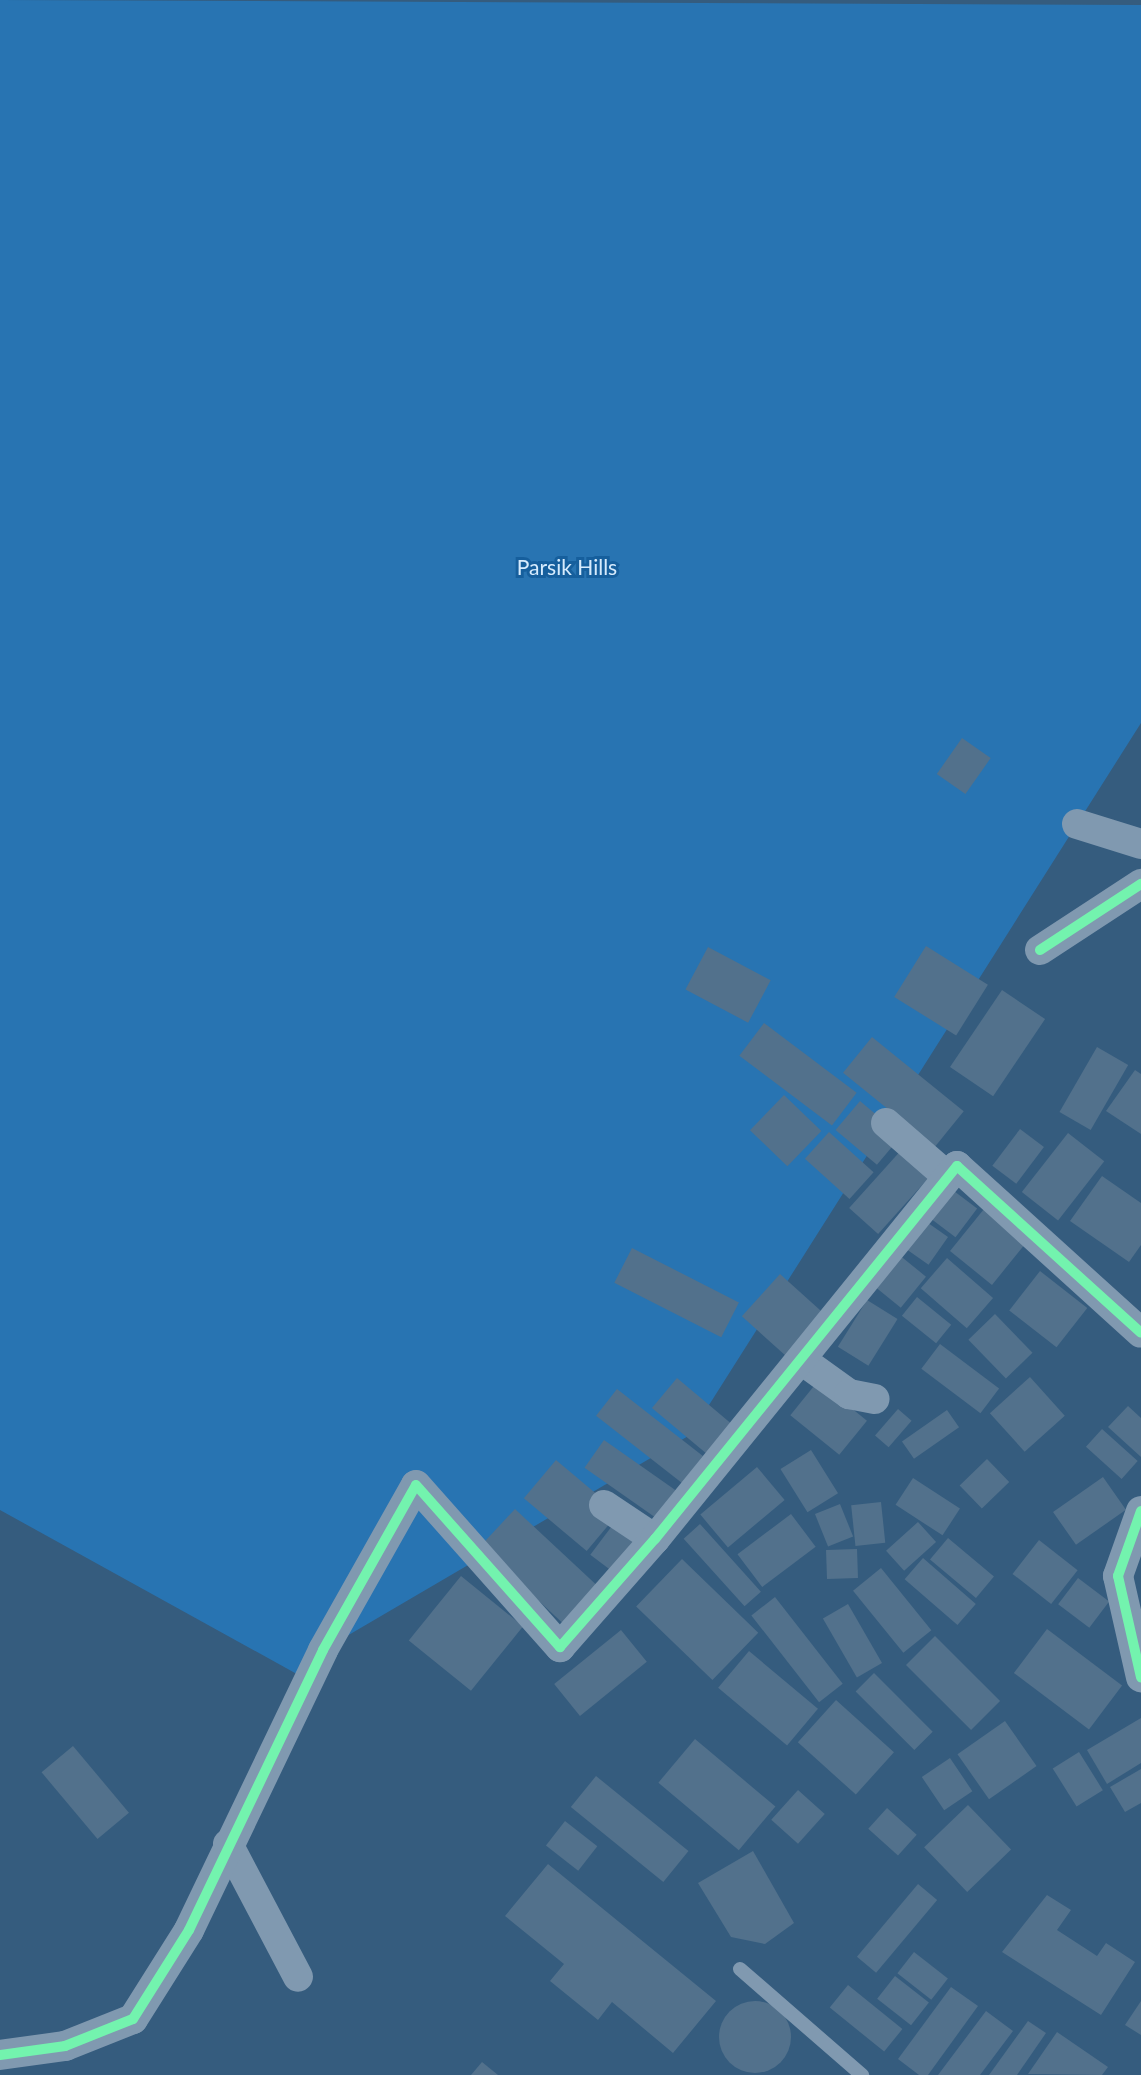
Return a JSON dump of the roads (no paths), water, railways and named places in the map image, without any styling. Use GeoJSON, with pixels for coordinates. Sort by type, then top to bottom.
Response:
{"type":"FeatureCollection","features":[{"type":"Feature","properties":{"kind":"street"},"geometry":{"type":"LineString","coordinates":[[1077,824],[1141,844]]}},
{"type":"Feature","properties":{"kind":"street"},"geometry":{"type":"LineString","coordinates":[[1040,950],[1141,884]]}},
{"type":"Feature","properties":{"kind":"street"},"geometry":{"type":"LineString","coordinates":[[886,1123],[947,1176]]}},
{"type":"Feature","properties":{"kind":"street"},"geometry":{"type":"LineString","coordinates":[[0,2054],[65,2046],[133,2019],[189,1930],[323,1650],[416,1485],[560,1647],[655,1539],[803,1361],[957,1166],[1141,1333]]}},
{"type":"Feature","properties":{"kind":"street"},"geometry":{"type":"LineString","coordinates":[[803,1361],[849,1394],[875,1398]]}},
{"type":"Feature","properties":{"kind":"street"},"geometry":{"type":"LineString","coordinates":[[604,1505],[655,1539]]}},
{"type":"Feature","properties":{"kind":"street"},"geometry":{"type":"LineString","coordinates":[[1141,1511],[1118,1576],[1141,1677]]}},
{"type":"Feature","properties":{"kind":"street"},"geometry":{"type":"LineString","coordinates":[[228,1844],[299,1977]]}},
{"type":"Feature","properties":{"kind":"lane"},"geometry":{"type":"LineString","coordinates":[[740,1969],[862,2075]]}},
{"type":"Feature","properties":{"kind":"park label","name":"Parsik Hills"},"geometry":{"type":"Point","coordinates":[567,567]}}]}
